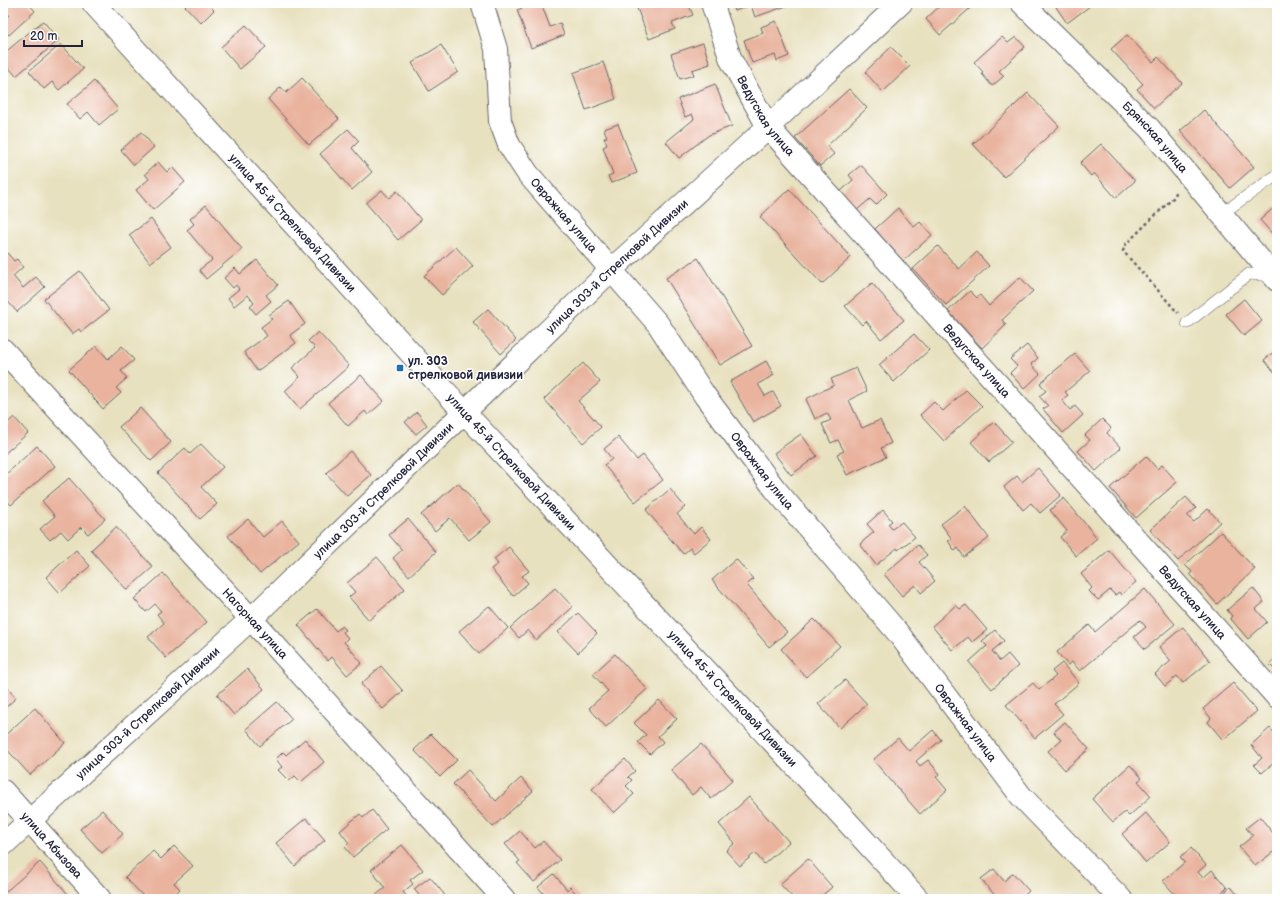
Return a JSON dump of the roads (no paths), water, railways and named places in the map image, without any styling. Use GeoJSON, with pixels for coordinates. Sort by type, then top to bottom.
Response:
{"type":"FeatureCollection","features":[{"type":"Feature","properties":{"kind":"street","name":"улица 45-й Стрелковой Дивизии"},"geometry":{"type":"LineString","coordinates":[[93,3],[464,412],[815,786],[918,899]]}},
{"type":"Feature","properties":{"kind":"street","name":"Овражная улица"},"geometry":{"type":"LineString","coordinates":[[482,3],[496,49],[500,121],[509,145],[528,174],[612,269],[658,324],[705,396],[775,489],[898,633],[1021,796],[1121,899]]}},
{"type":"Feature","properties":{"kind":"street","name":"Ведугская улица"},"geometry":{"type":"LineString","coordinates":[[712,3],[731,60],[768,127],[1277,697]]}},
{"type":"Feature","properties":{"kind":"street","name":"улица 303-й Стрелковой Дивизии"},"geometry":{"type":"LineString","coordinates":[[3,845],[251,619],[612,269],[901,3]]}},
{"type":"Feature","properties":{"kind":"street","name":"Брянская улица"},"geometry":{"type":"LineString","coordinates":[[1022,3],[1149,128],[1275,278]]}},
{"type":"Feature","properties":{"kind":"street","name":"Нагорная улица"},"geometry":{"type":"LineString","coordinates":[[3,350],[251,619],[504,899]]}},
{"type":"Feature","properties":{"kind":"street","name":"улица Абызова"},"geometry":{"type":"LineString","coordinates":[[3,791],[100,899]]}},
{"type":"Feature","properties":{"kind":"lane"},"geometry":{"type":"LineString","coordinates":[[1221,214],[1277,175]]}},
{"type":"Feature","properties":{"kind":"lane"},"geometry":{"type":"LineString","coordinates":[[1187,324],[1250,274],[1275,278]]}},
{"type":"Feature","properties":{"kind":"place","name":"ул. 303 стрелковой дивизии"},"geometry":{"type":"Point","coordinates":[400,368]}}]}
